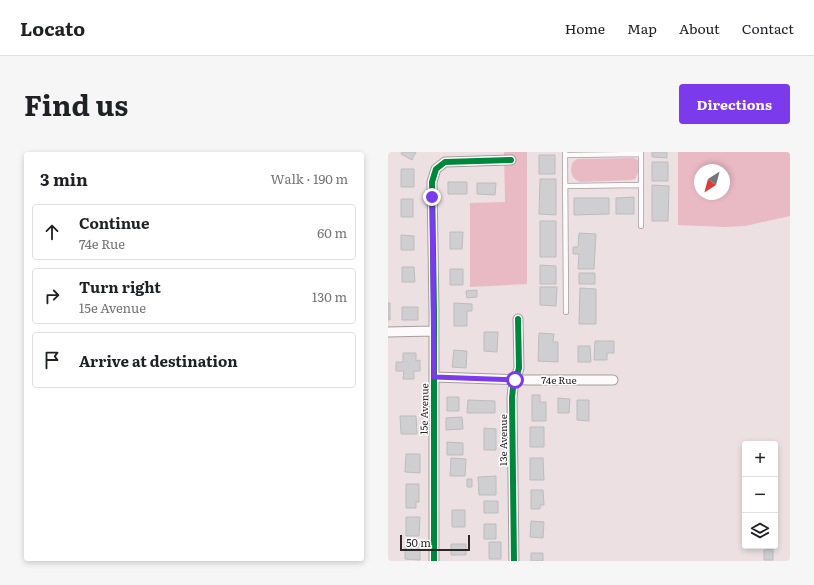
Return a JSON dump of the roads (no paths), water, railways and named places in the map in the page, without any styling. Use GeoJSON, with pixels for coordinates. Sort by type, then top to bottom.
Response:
{"type":"FeatureCollection","features":[{"type":"Feature","properties":{"kind":"street","name":"15e Avenue"},"geometry":{"type":"LineString","coordinates":[[434,561],[433,175],[436,169],[445,162],[511,160]]}},
{"type":"Feature","properties":{"kind":"street","name":"13e Avenue"},"geometry":{"type":"LineString","coordinates":[[514,561],[512,398],[519,368],[518,319]]}},
{"type":"Feature","properties":{"kind":"street"},"geometry":{"type":"LineString","coordinates":[[388,332],[433,331]]}},
{"type":"Feature","properties":{"kind":"street","name":"74e Rue"},"geometry":{"type":"LineString","coordinates":[[434,377],[515,380],[613,380]]}},
{"type":"Feature","properties":{"kind":"lane"},"geometry":{"type":"LineString","coordinates":[[566,312],[565,154],[641,153],[641,226]]}},
{"type":"Feature","properties":{"kind":"lane"},"geometry":{"type":"LineString","coordinates":[[566,186],[641,185]]}}]}
